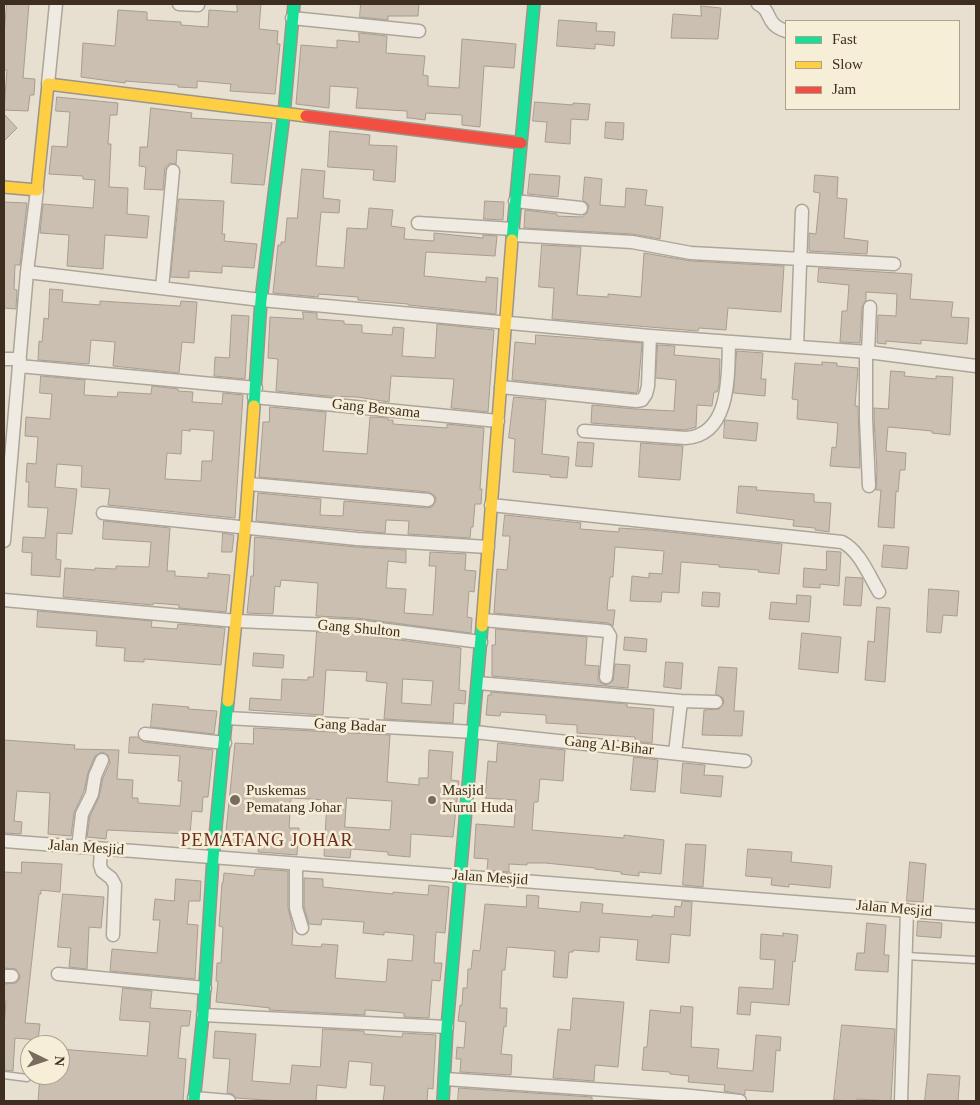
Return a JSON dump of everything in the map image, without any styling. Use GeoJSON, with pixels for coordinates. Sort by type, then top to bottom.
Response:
{"type":"FeatureCollection","features":[{"type":"Feature","properties":{"kind":"street"},"geometry":{"type":"LineString","coordinates":[[4,541],[27,272],[56,4]]}},
{"type":"Feature","properties":{"kind":"street"},"geometry":{"type":"LineString","coordinates":[[179,4],[198,6]]}},
{"type":"Feature","properties":{"kind":"street"},"geometry":{"type":"LineString","coordinates":[[229,1101],[194,1100],[203,1015],[213,858],[246,529],[261,300],[284,114],[294,4]]}},
{"type":"Feature","properties":{"kind":"street"},"geometry":{"type":"LineString","coordinates":[[443,1101],[446,1079],[447,1027],[474,732],[515,201],[534,4]]}},
{"type":"Feature","properties":{"kind":"street"},"geometry":{"type":"LineString","coordinates":[[758,4],[766,10],[772,24],[785,30]]}},
{"type":"Feature","properties":{"kind":"street"},"geometry":{"type":"LineString","coordinates":[[292,18],[419,31]]}},
{"type":"Feature","properties":{"kind":"street"},"geometry":{"type":"LineString","coordinates":[[48,84],[521,143]]}},
{"type":"Feature","properties":{"kind":"street"},"geometry":{"type":"LineString","coordinates":[[162,288],[174,171]]}},
{"type":"Feature","properties":{"kind":"street"},"geometry":{"type":"LineString","coordinates":[[4,187],[37,190]]}},
{"type":"Feature","properties":{"kind":"street"},"geometry":{"type":"LineString","coordinates":[[515,201],[581,208]]}},
{"type":"Feature","properties":{"kind":"street"},"geometry":{"type":"LineString","coordinates":[[798,348],[802,211]]}},
{"type":"Feature","properties":{"kind":"street"},"geometry":{"type":"LineString","coordinates":[[418,223],[632,242],[691,253],[894,264]]}},
{"type":"Feature","properties":{"kind":"street"},"geometry":{"type":"LineString","coordinates":[[27,272],[261,300],[650,336],[867,352],[976,366]]}},
{"type":"Feature","properties":{"kind":"street"},"geometry":{"type":"LineString","coordinates":[[869,486],[866,419],[870,307]]}},
{"type":"Feature","properties":{"kind":"street"},"geometry":{"type":"LineString","coordinates":[[501,387],[639,401],[644,397],[648,386],[650,336]]}},
{"type":"Feature","properties":{"kind":"street"},"geometry":{"type":"LineString","coordinates":[[584,432],[696,437],[712,425],[724,405],[727,390],[729,342]]}},
{"type":"Feature","properties":{"kind":"street","name":"Gang Bersama"},"geometry":{"type":"LineString","coordinates":[[4,359],[20,363],[255,393],[498,421]]}},
{"type":"Feature","properties":{"kind":"street"},"geometry":{"type":"LineString","coordinates":[[249,484],[428,500]]}},
{"type":"Feature","properties":{"kind":"street"},"geometry":{"type":"LineString","coordinates":[[491,505],[842,542],[850,546],[855,552],[879,592]]}},
{"type":"Feature","properties":{"kind":"street"},"geometry":{"type":"LineString","coordinates":[[103,513],[246,529],[488,548]]}},
{"type":"Feature","properties":{"kind":"street","name":"Gang Shulton"},"geometry":{"type":"LineString","coordinates":[[4,600],[237,621],[355,626],[481,642]]}},
{"type":"Feature","properties":{"kind":"street"},"geometry":{"type":"LineString","coordinates":[[483,620],[607,631],[610,636],[606,677]]}},
{"type":"Feature","properties":{"kind":"street"},"geometry":{"type":"LineString","coordinates":[[478,683],[681,701],[716,702]]}},
{"type":"Feature","properties":{"kind":"street"},"geometry":{"type":"LineString","coordinates":[[675,753],[681,701]]}},
{"type":"Feature","properties":{"kind":"street","name":"Gang Badar"},"geometry":{"type":"LineString","coordinates":[[227,718],[474,732]]}},
{"type":"Feature","properties":{"kind":"street","name":"Gang Al-Bihar"},"geometry":{"type":"LineString","coordinates":[[474,732],[745,760]]}},
{"type":"Feature","properties":{"kind":"street"},"geometry":{"type":"LineString","coordinates":[[145,734],[225,743]]}},
{"type":"Feature","properties":{"kind":"street"},"geometry":{"type":"LineString","coordinates":[[78,847],[82,814],[92,794],[95,776],[102,760]]}},
{"type":"Feature","properties":{"kind":"street","name":"Jalan Mesjid"},"geometry":{"type":"LineString","coordinates":[[4,841],[976,916]]}},
{"type":"Feature","properties":{"kind":"street"},"geometry":{"type":"LineString","coordinates":[[101,849],[100,865],[102,871],[111,878],[115,885],[113,935]]}},
{"type":"Feature","properties":{"kind":"street"},"geometry":{"type":"LineString","coordinates":[[296,864],[296,908],[302,928]]}},
{"type":"Feature","properties":{"kind":"street"},"geometry":{"type":"LineString","coordinates":[[901,1101],[907,910]]}},
{"type":"Feature","properties":{"kind":"street"},"geometry":{"type":"LineString","coordinates":[[58,974],[205,988]]}},
{"type":"Feature","properties":{"kind":"street"},"geometry":{"type":"LineString","coordinates":[[203,1015],[447,1027]]}},
{"type":"Feature","properties":{"kind":"street"},"geometry":{"type":"LineString","coordinates":[[446,1079],[740,1101]]}},
{"type":"Feature","properties":{"kind":"lane"},"geometry":{"type":"LineString","coordinates":[[906,956],[976,960]]}},
{"type":"Feature","properties":{"kind":"lane"},"geometry":{"type":"LineString","coordinates":[[4,1075],[20,1077]]}},
{"type":"Feature","properties":{"kind":"building"},"geometry":{"type":"Polygon","coordinates":[[[7,4],[29,4],[23,78],[35,79],[34,95],[30,95],[28,111],[4,110],[7,70],[4,70],[4,35],[7,4]]]}},
{"type":"Feature","properties":{"kind":"building"},"geometry":{"type":"Polygon","coordinates":[[[237,4],[261,4],[259,29],[278,31],[277,44],[280,44],[275,94],[230,91],[231,84],[197,81],[197,88],[125,81],[125,83],[81,77],[83,43],[115,46],[118,10],[147,12],[147,20],[181,22],[181,25],[208,27],[209,10],[237,12],[237,4]]]}},
{"type":"Feature","properties":{"kind":"building"},"geometry":{"type":"Polygon","coordinates":[[[361,4],[419,4],[418,16],[388,16],[388,20],[360,17],[361,4]]]}},
{"type":"Feature","properties":{"kind":"building"},"geometry":{"type":"Polygon","coordinates":[[[701,6],[721,8],[718,39],[671,38],[673,14],[701,16],[701,6]]]}},
{"type":"Feature","properties":{"kind":"building"},"geometry":{"type":"Polygon","coordinates":[[[559,20],[597,23],[596,31],[615,32],[614,46],[595,44],[595,49],[557,46],[559,20]]]}},
{"type":"Feature","properties":{"kind":"building"},"geometry":{"type":"Polygon","coordinates":[[[359,33],[387,36],[386,53],[425,56],[423,75],[428,76],[428,86],[459,88],[462,39],[516,44],[514,68],[484,66],[480,127],[462,125],[462,115],[426,113],[425,120],[407,118],[407,111],[356,108],[358,88],[330,86],[329,108],[296,104],[301,45],[337,48],[337,40],[359,42],[359,33]]]}},
{"type":"Feature","properties":{"kind":"building"},"geometry":{"type":"Polygon","coordinates":[[[57,97],[118,103],[117,115],[110,115],[108,144],[111,144],[109,187],[128,188],[127,214],[149,216],[147,238],[105,235],[103,269],[67,266],[69,235],[40,233],[43,204],[93,208],[95,180],[83,179],[83,176],[49,174],[52,146],[67,147],[70,112],[56,111],[57,97]]]}},
{"type":"Feature","properties":{"kind":"building"},"geometry":{"type":"Polygon","coordinates":[[[535,102],[573,105],[573,103],[590,104],[588,120],[571,119],[570,144],[545,142],[547,122],[533,121],[535,102]]]}},
{"type":"Feature","properties":{"kind":"building"},"geometry":{"type":"Polygon","coordinates":[[[151,108],[192,113],[191,118],[272,123],[264,185],[231,183],[233,154],[177,150],[176,164],[170,163],[165,167],[163,190],[144,189],[146,167],[139,166],[140,147],[147,147],[151,108]]]}},
{"type":"Feature","properties":{"kind":"building"},"geometry":{"type":"Polygon","coordinates":[[[4,114],[17,128],[4,141],[4,114]]]}},
{"type":"Feature","properties":{"kind":"building"},"geometry":{"type":"Polygon","coordinates":[[[606,122],[624,123],[623,140],[605,138],[606,122]]]}},
{"type":"Feature","properties":{"kind":"building"},"geometry":{"type":"Polygon","coordinates":[[[330,131],[370,135],[369,145],[397,146],[395,182],[373,180],[374,170],[328,167],[330,131]]]}},
{"type":"Feature","properties":{"kind":"building"},"geometry":{"type":"Polygon","coordinates":[[[302,169],[325,171],[323,198],[340,200],[339,213],[321,212],[316,266],[344,268],[347,228],[367,229],[369,208],[393,210],[391,226],[405,228],[404,239],[434,241],[434,233],[483,238],[483,235],[497,236],[495,256],[426,252],[424,276],[486,282],[486,277],[498,278],[496,314],[358,300],[358,297],[319,294],[318,297],[273,293],[278,245],[281,245],[281,242],[285,242],[287,218],[297,218],[302,169]]]}},
{"type":"Feature","properties":{"kind":"building"},"geometry":{"type":"Polygon","coordinates":[[[530,174],[560,176],[558,197],[528,194],[530,174]]]}},
{"type":"Feature","properties":{"kind":"building"},"geometry":{"type":"Polygon","coordinates":[[[815,175],[838,177],[837,198],[847,199],[844,238],[868,241],[867,254],[809,251],[809,233],[816,234],[820,193],[814,192],[815,175]]]}},
{"type":"Feature","properties":{"kind":"building"},"geometry":{"type":"Polygon","coordinates":[[[585,177],[602,179],[600,205],[625,207],[626,188],[647,190],[645,205],[663,207],[660,239],[632,234],[524,228],[525,210],[557,214],[557,216],[582,217],[587,213],[589,205],[583,200],[585,177]]]}},
{"type":"Feature","properties":{"kind":"building"},"geometry":{"type":"Polygon","coordinates":[[[179,199],[224,201],[222,234],[225,234],[224,241],[257,244],[254,268],[222,266],[222,273],[189,271],[189,278],[171,277],[179,199]]]}},
{"type":"Feature","properties":{"kind":"building"},"geometry":{"type":"Polygon","coordinates":[[[485,201],[504,202],[503,220],[484,219],[485,201]]]}},
{"type":"Feature","properties":{"kind":"building"},"geometry":{"type":"Polygon","coordinates":[[[4,202],[27,203],[20,265],[15,265],[14,289],[17,290],[16,309],[4,308],[4,202]]]}},
{"type":"Feature","properties":{"kind":"building"},"geometry":{"type":"Polygon","coordinates":[[[542,245],[581,247],[577,295],[608,297],[608,294],[641,297],[644,253],[691,261],[784,266],[781,312],[728,308],[726,330],[699,328],[698,331],[552,319],[554,288],[539,287],[542,245]]]}},
{"type":"Feature","properties":{"kind":"building"},"geometry":{"type":"Polygon","coordinates":[[[819,268],[912,274],[910,299],[953,302],[951,317],[969,318],[967,344],[921,340],[921,344],[886,341],[886,344],[877,343],[878,315],[896,316],[897,294],[866,292],[866,300],[862,307],[860,343],[840,342],[842,311],[847,311],[849,285],[818,282],[819,268]]]}},
{"type":"Feature","properties":{"kind":"building"},"geometry":{"type":"Polygon","coordinates":[[[50,289],[63,290],[62,302],[100,305],[100,301],[180,306],[181,301],[197,302],[194,343],[182,342],[179,373],[113,366],[115,342],[91,340],[89,364],[38,360],[39,341],[42,342],[44,318],[48,319],[50,289]]]}},
{"type":"Feature","properties":{"kind":"building"},"geometry":{"type":"Polygon","coordinates":[[[303,312],[317,313],[317,319],[344,321],[344,324],[362,325],[362,333],[392,335],[393,327],[404,328],[402,356],[435,358],[437,324],[494,330],[488,412],[451,408],[454,379],[391,376],[389,402],[357,397],[276,391],[278,359],[268,358],[270,317],[303,319],[303,312]]]}},
{"type":"Feature","properties":{"kind":"building"},"geometry":{"type":"Polygon","coordinates":[[[232,315],[249,316],[245,379],[214,376],[215,357],[229,358],[232,315]]]}},
{"type":"Feature","properties":{"kind":"building"},"geometry":{"type":"Polygon","coordinates":[[[536,335],[642,343],[638,391],[636,393],[512,380],[515,342],[535,344],[536,335]]]}},
{"type":"Feature","properties":{"kind":"building"},"geometry":{"type":"Polygon","coordinates":[[[658,345],[675,346],[674,355],[720,359],[717,392],[714,392],[712,406],[697,405],[696,427],[685,430],[591,423],[592,405],[674,411],[676,380],[656,378],[658,345]]]}},
{"type":"Feature","properties":{"kind":"building"},"geometry":{"type":"Polygon","coordinates":[[[737,351],[763,353],[761,379],[766,379],[765,396],[734,393],[737,351]]]}},
{"type":"Feature","properties":{"kind":"building"},"geometry":{"type":"Polygon","coordinates":[[[822,362],[858,368],[855,406],[858,406],[860,468],[830,466],[832,447],[836,448],[838,423],[797,419],[798,400],[792,399],[795,363],[822,365],[822,362]]]}},
{"type":"Feature","properties":{"kind":"building"},"geometry":{"type":"Polygon","coordinates":[[[891,371],[905,372],[904,376],[936,379],[936,376],[953,377],[950,435],[932,433],[932,431],[888,427],[886,451],[906,453],[905,470],[900,470],[898,492],[896,491],[894,528],[878,527],[881,490],[876,490],[877,470],[874,419],[874,408],[888,409],[891,371]]]}},
{"type":"Feature","properties":{"kind":"building"},"geometry":{"type":"Polygon","coordinates":[[[41,376],[85,380],[84,395],[117,397],[118,392],[151,394],[152,386],[193,392],[192,402],[222,404],[223,393],[243,395],[235,518],[108,505],[110,489],[81,487],[82,466],[57,464],[55,487],[77,489],[72,534],[57,533],[56,559],[61,560],[60,577],[31,575],[32,553],[22,552],[23,537],[45,538],[48,508],[28,507],[29,482],[26,482],[27,463],[36,464],[38,437],[25,436],[26,417],[50,419],[52,394],[40,393],[41,376]],[[182,430],[181,454],[167,453],[165,479],[201,481],[202,461],[212,461],[214,431],[182,430]]]}},
{"type":"Feature","properties":{"kind":"building"},"geometry":{"type":"Polygon","coordinates":[[[514,397],[546,400],[542,454],[569,457],[567,478],[513,472],[515,439],[509,438],[514,397]]]}},
{"type":"Feature","properties":{"kind":"building"},"geometry":{"type":"Polygon","coordinates":[[[270,407],[326,412],[323,451],[367,454],[370,417],[388,418],[388,420],[393,420],[393,424],[447,428],[447,424],[484,428],[480,489],[482,489],[481,504],[475,504],[470,538],[408,534],[409,521],[386,520],[385,533],[256,521],[258,493],[321,499],[320,515],[343,516],[344,501],[427,508],[432,507],[436,501],[435,496],[429,492],[259,477],[263,422],[269,422],[270,407]]]}},
{"type":"Feature","properties":{"kind":"building"},"geometry":{"type":"Polygon","coordinates":[[[725,420],[758,423],[756,441],[724,438],[725,420]]]}},
{"type":"Feature","properties":{"kind":"building"},"geometry":{"type":"Polygon","coordinates":[[[578,442],[594,443],[592,467],[576,466],[578,442]]]}},
{"type":"Feature","properties":{"kind":"building"},"geometry":{"type":"Polygon","coordinates":[[[641,443],[683,446],[680,480],[639,477],[641,443]]]}},
{"type":"Feature","properties":{"kind":"building"},"geometry":{"type":"Polygon","coordinates":[[[739,486],[757,487],[756,490],[814,494],[814,502],[831,503],[829,532],[815,530],[815,528],[793,526],[794,520],[737,513],[739,486]]]}},
{"type":"Feature","properties":{"kind":"building"},"geometry":{"type":"Polygon","coordinates":[[[505,515],[581,523],[580,529],[619,532],[619,528],[651,530],[782,544],[779,574],[758,572],[759,570],[719,567],[719,565],[681,562],[679,593],[662,592],[661,602],[630,601],[632,576],[649,578],[649,573],[662,574],[664,551],[615,547],[613,577],[610,577],[607,610],[615,610],[613,626],[608,623],[494,613],[497,569],[507,570],[510,536],[503,536],[505,515]]]}},
{"type":"Feature","properties":{"kind":"building"},"geometry":{"type":"Polygon","coordinates":[[[104,521],[170,528],[167,571],[175,571],[175,576],[208,578],[208,573],[230,575],[226,612],[179,608],[179,605],[153,603],[153,605],[63,597],[65,568],[95,570],[95,568],[116,569],[116,566],[149,567],[151,542],[103,539],[104,521]]]}},
{"type":"Feature","properties":{"kind":"building"},"geometry":{"type":"Polygon","coordinates":[[[223,533],[234,535],[232,552],[222,552],[223,533]]]}},
{"type":"Feature","properties":{"kind":"building"},"geometry":{"type":"Polygon","coordinates":[[[255,537],[406,550],[406,563],[388,561],[386,588],[406,589],[404,613],[433,615],[436,566],[429,566],[430,552],[466,554],[465,570],[476,571],[474,592],[469,591],[467,617],[472,618],[471,633],[356,618],[316,616],[318,583],[281,580],[280,587],[275,586],[273,614],[247,613],[251,576],[253,576],[255,537]]]}},
{"type":"Feature","properties":{"kind":"building"},"geometry":{"type":"Polygon","coordinates":[[[884,545],[909,547],[907,569],[882,567],[884,545]]]}},
{"type":"Feature","properties":{"kind":"building"},"geometry":{"type":"Polygon","coordinates":[[[827,551],[841,552],[839,586],[820,584],[820,588],[803,587],[804,568],[826,570],[827,551]]]}},
{"type":"Feature","properties":{"kind":"building"},"geometry":{"type":"Polygon","coordinates":[[[846,577],[862,578],[861,606],[844,605],[846,577]]]}},
{"type":"Feature","properties":{"kind":"building"},"geometry":{"type":"Polygon","coordinates":[[[929,589],[959,591],[957,616],[943,615],[941,633],[927,632],[929,589]]]}},
{"type":"Feature","properties":{"kind":"building"},"geometry":{"type":"Polygon","coordinates":[[[703,592],[720,593],[719,607],[702,606],[703,592]]]}},
{"type":"Feature","properties":{"kind":"building"},"geometry":{"type":"Polygon","coordinates":[[[797,595],[811,596],[809,622],[769,619],[771,602],[796,604],[797,595]]]}},
{"type":"Feature","properties":{"kind":"building"},"geometry":{"type":"Polygon","coordinates":[[[877,607],[890,608],[885,682],[865,680],[868,641],[874,642],[877,607]]]}},
{"type":"Feature","properties":{"kind":"building"},"geometry":{"type":"Polygon","coordinates":[[[38,611],[152,621],[151,627],[177,629],[178,624],[225,628],[221,665],[144,659],[144,662],[124,661],[125,648],[96,646],[97,631],[37,627],[38,611]]]}},
{"type":"Feature","properties":{"kind":"building"},"geometry":{"type":"Polygon","coordinates":[[[496,629],[587,637],[585,665],[599,666],[598,680],[606,685],[613,681],[615,664],[630,665],[628,688],[492,676],[492,645],[495,645],[496,629]]]}},
{"type":"Feature","properties":{"kind":"building"},"geometry":{"type":"Polygon","coordinates":[[[317,632],[354,634],[461,648],[459,690],[466,691],[465,704],[454,703],[453,723],[384,719],[387,683],[366,681],[367,672],[326,670],[323,715],[249,710],[250,698],[281,700],[282,679],[308,680],[308,677],[313,677],[317,632]],[[403,679],[402,703],[431,705],[433,681],[403,679]]]}},
{"type":"Feature","properties":{"kind":"building"},"geometry":{"type":"Polygon","coordinates":[[[802,633],[841,637],[838,673],[799,669],[802,633]]]}},
{"type":"Feature","properties":{"kind":"building"},"geometry":{"type":"Polygon","coordinates":[[[625,637],[647,639],[646,652],[624,650],[625,637]]]}},
{"type":"Feature","properties":{"kind":"building"},"geometry":{"type":"Polygon","coordinates":[[[254,653],[284,655],[283,668],[253,666],[254,653]]]}},
{"type":"Feature","properties":{"kind":"building"},"geometry":{"type":"Polygon","coordinates":[[[666,662],[683,663],[681,689],[664,687],[666,662]]]}},
{"type":"Feature","properties":{"kind":"building"},"geometry":{"type":"Polygon","coordinates":[[[719,667],[737,668],[734,711],[744,711],[742,736],[702,735],[704,710],[719,709],[724,703],[723,698],[716,694],[719,667]]]}},
{"type":"Feature","properties":{"kind":"building"},"geometry":{"type":"Polygon","coordinates":[[[491,692],[627,704],[627,707],[654,709],[652,743],[635,741],[635,737],[577,733],[577,725],[546,723],[546,715],[501,712],[500,716],[486,715],[488,695],[491,695],[491,692]]]}},
{"type":"Feature","properties":{"kind":"building"},"geometry":{"type":"Polygon","coordinates":[[[153,704],[217,711],[214,734],[151,727],[153,704]]]}},
{"type":"Feature","properties":{"kind":"building"},"geometry":{"type":"Polygon","coordinates":[[[254,728],[390,735],[387,782],[419,785],[419,778],[428,778],[429,750],[453,752],[451,780],[459,781],[453,837],[411,834],[410,857],[388,855],[388,852],[351,849],[350,858],[324,856],[327,800],[291,798],[289,828],[299,828],[297,855],[258,852],[259,844],[225,842],[235,743],[253,744],[254,728]],[[347,798],[345,827],[390,830],[392,801],[347,798]]]}},
{"type":"Feature","properties":{"kind":"building"},"geometry":{"type":"Polygon","coordinates":[[[130,737],[138,737],[144,742],[213,750],[208,797],[203,797],[202,812],[192,811],[190,834],[107,830],[106,839],[87,837],[90,816],[99,797],[103,778],[110,763],[108,755],[102,752],[95,756],[88,773],[84,791],[74,813],[71,836],[48,834],[50,793],[17,791],[14,821],[22,822],[21,834],[4,833],[4,740],[75,745],[74,749],[119,750],[117,779],[133,780],[132,798],[138,798],[138,803],[180,806],[182,781],[178,781],[180,756],[129,753],[130,737]]]}},
{"type":"Feature","properties":{"kind":"building"},"geometry":{"type":"Polygon","coordinates":[[[498,743],[565,750],[563,781],[540,779],[538,802],[534,802],[532,830],[624,838],[624,835],[664,840],[661,874],[639,872],[639,876],[595,868],[545,863],[509,864],[509,872],[487,870],[488,859],[474,858],[476,824],[514,827],[516,800],[485,798],[488,761],[496,762],[498,743]]]}},
{"type":"Feature","properties":{"kind":"building"},"geometry":{"type":"Polygon","coordinates":[[[634,757],[658,760],[655,792],[631,790],[634,757]]]}},
{"type":"Feature","properties":{"kind":"building"},"geometry":{"type":"Polygon","coordinates":[[[683,763],[705,765],[704,775],[723,776],[721,797],[681,793],[683,763]]]}},
{"type":"Feature","properties":{"kind":"building"},"geometry":{"type":"Polygon","coordinates":[[[686,844],[706,845],[703,887],[683,885],[686,844]]]}},
{"type":"Feature","properties":{"kind":"building"},"geometry":{"type":"Polygon","coordinates":[[[748,849],[792,852],[791,862],[832,866],[830,888],[789,884],[789,887],[771,885],[772,878],[746,876],[748,849]]]}},
{"type":"Feature","properties":{"kind":"building"},"geometry":{"type":"Polygon","coordinates":[[[22,862],[62,864],[60,892],[41,890],[41,894],[39,894],[25,1023],[40,1024],[39,1035],[20,1035],[20,1038],[15,1038],[13,1071],[4,1070],[6,1001],[4,1000],[4,984],[16,983],[20,976],[16,969],[4,968],[4,872],[21,873],[22,862]]]}},
{"type":"Feature","properties":{"kind":"building"},"geometry":{"type":"Polygon","coordinates":[[[910,862],[926,864],[923,902],[907,901],[910,862]]]}},
{"type":"Feature","properties":{"kind":"building"},"geometry":{"type":"Polygon","coordinates":[[[257,869],[288,871],[288,908],[293,928],[292,945],[321,947],[322,944],[338,945],[335,978],[386,982],[388,959],[412,961],[414,935],[384,932],[384,935],[363,933],[364,922],[322,919],[321,925],[309,924],[304,907],[304,878],[323,879],[323,887],[393,894],[393,892],[428,895],[429,885],[449,887],[445,933],[436,932],[434,963],[442,963],[440,981],[432,980],[429,1018],[404,1017],[404,1013],[365,1010],[365,1015],[269,1010],[270,1008],[216,1002],[217,963],[221,963],[223,927],[219,926],[224,873],[254,876],[257,869]]]}},
{"type":"Feature","properties":{"kind":"building"},"geometry":{"type":"Polygon","coordinates":[[[176,879],[201,881],[200,901],[189,901],[187,924],[198,925],[195,979],[110,971],[112,949],[157,953],[160,920],[153,920],[155,899],[174,901],[176,879]]]}},
{"type":"Feature","properties":{"kind":"building"},"geometry":{"type":"Polygon","coordinates":[[[63,894],[104,897],[101,928],[89,927],[87,969],[69,967],[71,948],[58,947],[63,894]]]}},
{"type":"Feature","properties":{"kind":"building"},"geometry":{"type":"Polygon","coordinates":[[[527,895],[539,896],[538,908],[580,912],[581,902],[603,904],[602,913],[652,917],[652,915],[674,917],[675,906],[681,907],[682,901],[692,902],[690,936],[671,934],[669,963],[636,960],[638,940],[600,937],[599,952],[573,950],[573,952],[569,952],[567,978],[553,977],[555,951],[507,947],[505,970],[502,970],[500,1008],[507,1008],[501,1054],[512,1055],[511,1075],[460,1072],[461,1059],[456,1059],[457,1047],[464,1048],[466,1022],[458,1021],[460,1005],[462,1005],[463,988],[467,988],[468,969],[471,969],[473,950],[480,951],[485,904],[526,907],[527,895]]]}},
{"type":"Feature","properties":{"kind":"building"},"geometry":{"type":"Polygon","coordinates":[[[918,921],[942,923],[941,938],[917,936],[918,921]]]}},
{"type":"Feature","properties":{"kind":"building"},"geometry":{"type":"Polygon","coordinates":[[[867,923],[886,925],[884,955],[889,955],[888,972],[855,970],[857,953],[864,953],[867,923]]]}},
{"type":"Feature","properties":{"kind":"building"},"geometry":{"type":"Polygon","coordinates":[[[783,933],[798,935],[795,962],[793,961],[789,1005],[751,1002],[750,1015],[737,1014],[739,987],[773,989],[775,960],[760,959],[761,934],[783,936],[783,933]]]}},
{"type":"Feature","properties":{"kind":"building"},"geometry":{"type":"Polygon","coordinates":[[[123,988],[152,991],[150,1008],[191,1011],[189,1026],[181,1026],[178,1058],[186,1059],[183,1101],[38,1101],[39,1085],[70,1085],[70,1050],[147,1056],[150,1022],[120,1020],[123,988]]]}},
{"type":"Feature","properties":{"kind":"building"},"geometry":{"type":"Polygon","coordinates":[[[573,998],[624,1002],[618,1067],[595,1065],[594,1081],[553,1078],[558,1029],[570,1030],[573,998]]]}},
{"type":"Feature","properties":{"kind":"building"},"geometry":{"type":"Polygon","coordinates":[[[681,1006],[693,1007],[691,1047],[719,1049],[717,1068],[753,1071],[756,1035],[781,1037],[780,1051],[776,1050],[773,1092],[745,1090],[745,1095],[724,1091],[725,1085],[688,1082],[689,1076],[670,1074],[670,1072],[642,1070],[644,1047],[647,1047],[650,1010],[680,1013],[681,1006]]]}},
{"type":"Feature","properties":{"kind":"building"},"geometry":{"type":"Polygon","coordinates":[[[842,1025],[895,1029],[891,1101],[834,1100],[842,1025]]]}},
{"type":"Feature","properties":{"kind":"building"},"geometry":{"type":"Polygon","coordinates":[[[323,1029],[364,1031],[364,1034],[402,1037],[403,1033],[436,1035],[433,1089],[428,1088],[427,1101],[383,1101],[385,1086],[370,1085],[372,1063],[349,1061],[346,1088],[317,1085],[316,1101],[236,1098],[233,1094],[227,1093],[230,1059],[213,1058],[215,1031],[256,1034],[252,1081],[290,1084],[292,1065],[320,1067],[323,1029]]]}},
{"type":"Feature","properties":{"kind":"building"},"geometry":{"type":"Polygon","coordinates":[[[928,1074],[960,1076],[958,1101],[925,1101],[928,1074]]]}},
{"type":"Feature","properties":{"kind":"building"},"geometry":{"type":"Polygon","coordinates":[[[459,1088],[592,1097],[592,1101],[458,1101],[459,1088]]]}},
{"type":"Feature","properties":{"kind":"traffic: fast"},"geometry":{"type":"LineString","coordinates":[[254,406],[261,300],[284,114],[294,4]]}},
{"type":"Feature","properties":{"kind":"traffic: fast"},"geometry":{"type":"LineString","coordinates":[[512,240],[534,4]]}},
{"type":"Feature","properties":{"kind":"traffic: fast"},"geometry":{"type":"LineString","coordinates":[[443,1101],[447,1027],[482,626]]}},
{"type":"Feature","properties":{"kind":"traffic: fast"},"geometry":{"type":"LineString","coordinates":[[194,1101],[203,1015],[213,858],[228,701]]}},
{"type":"Feature","properties":{"kind":"traffic: slow"},"geometry":{"type":"LineString","coordinates":[[4,187],[37,190],[48,84],[306,116]]}},
{"type":"Feature","properties":{"kind":"traffic: slow"},"geometry":{"type":"LineString","coordinates":[[482,626],[512,240]]}},
{"type":"Feature","properties":{"kind":"traffic: slow"},"geometry":{"type":"LineString","coordinates":[[228,701],[245,529],[254,406]]}},
{"type":"Feature","properties":{"kind":"traffic: jam"},"geometry":{"type":"LineString","coordinates":[[306,116],[521,143]]}},
{"type":"Feature","properties":{"kind":"place","name":"Puskemas Pematang Johar"},"geometry":{"type":"Point","coordinates":[235,800]}},
{"type":"Feature","properties":{"kind":"place","name":"Masjid Nurul Huda"},"geometry":{"type":"Point","coordinates":[432,800]}},
{"type":"Feature","properties":{"kind":"district","name":"PEMATANG JOHAR"},"geometry":{"type":"Point","coordinates":[267,841]}}]}
